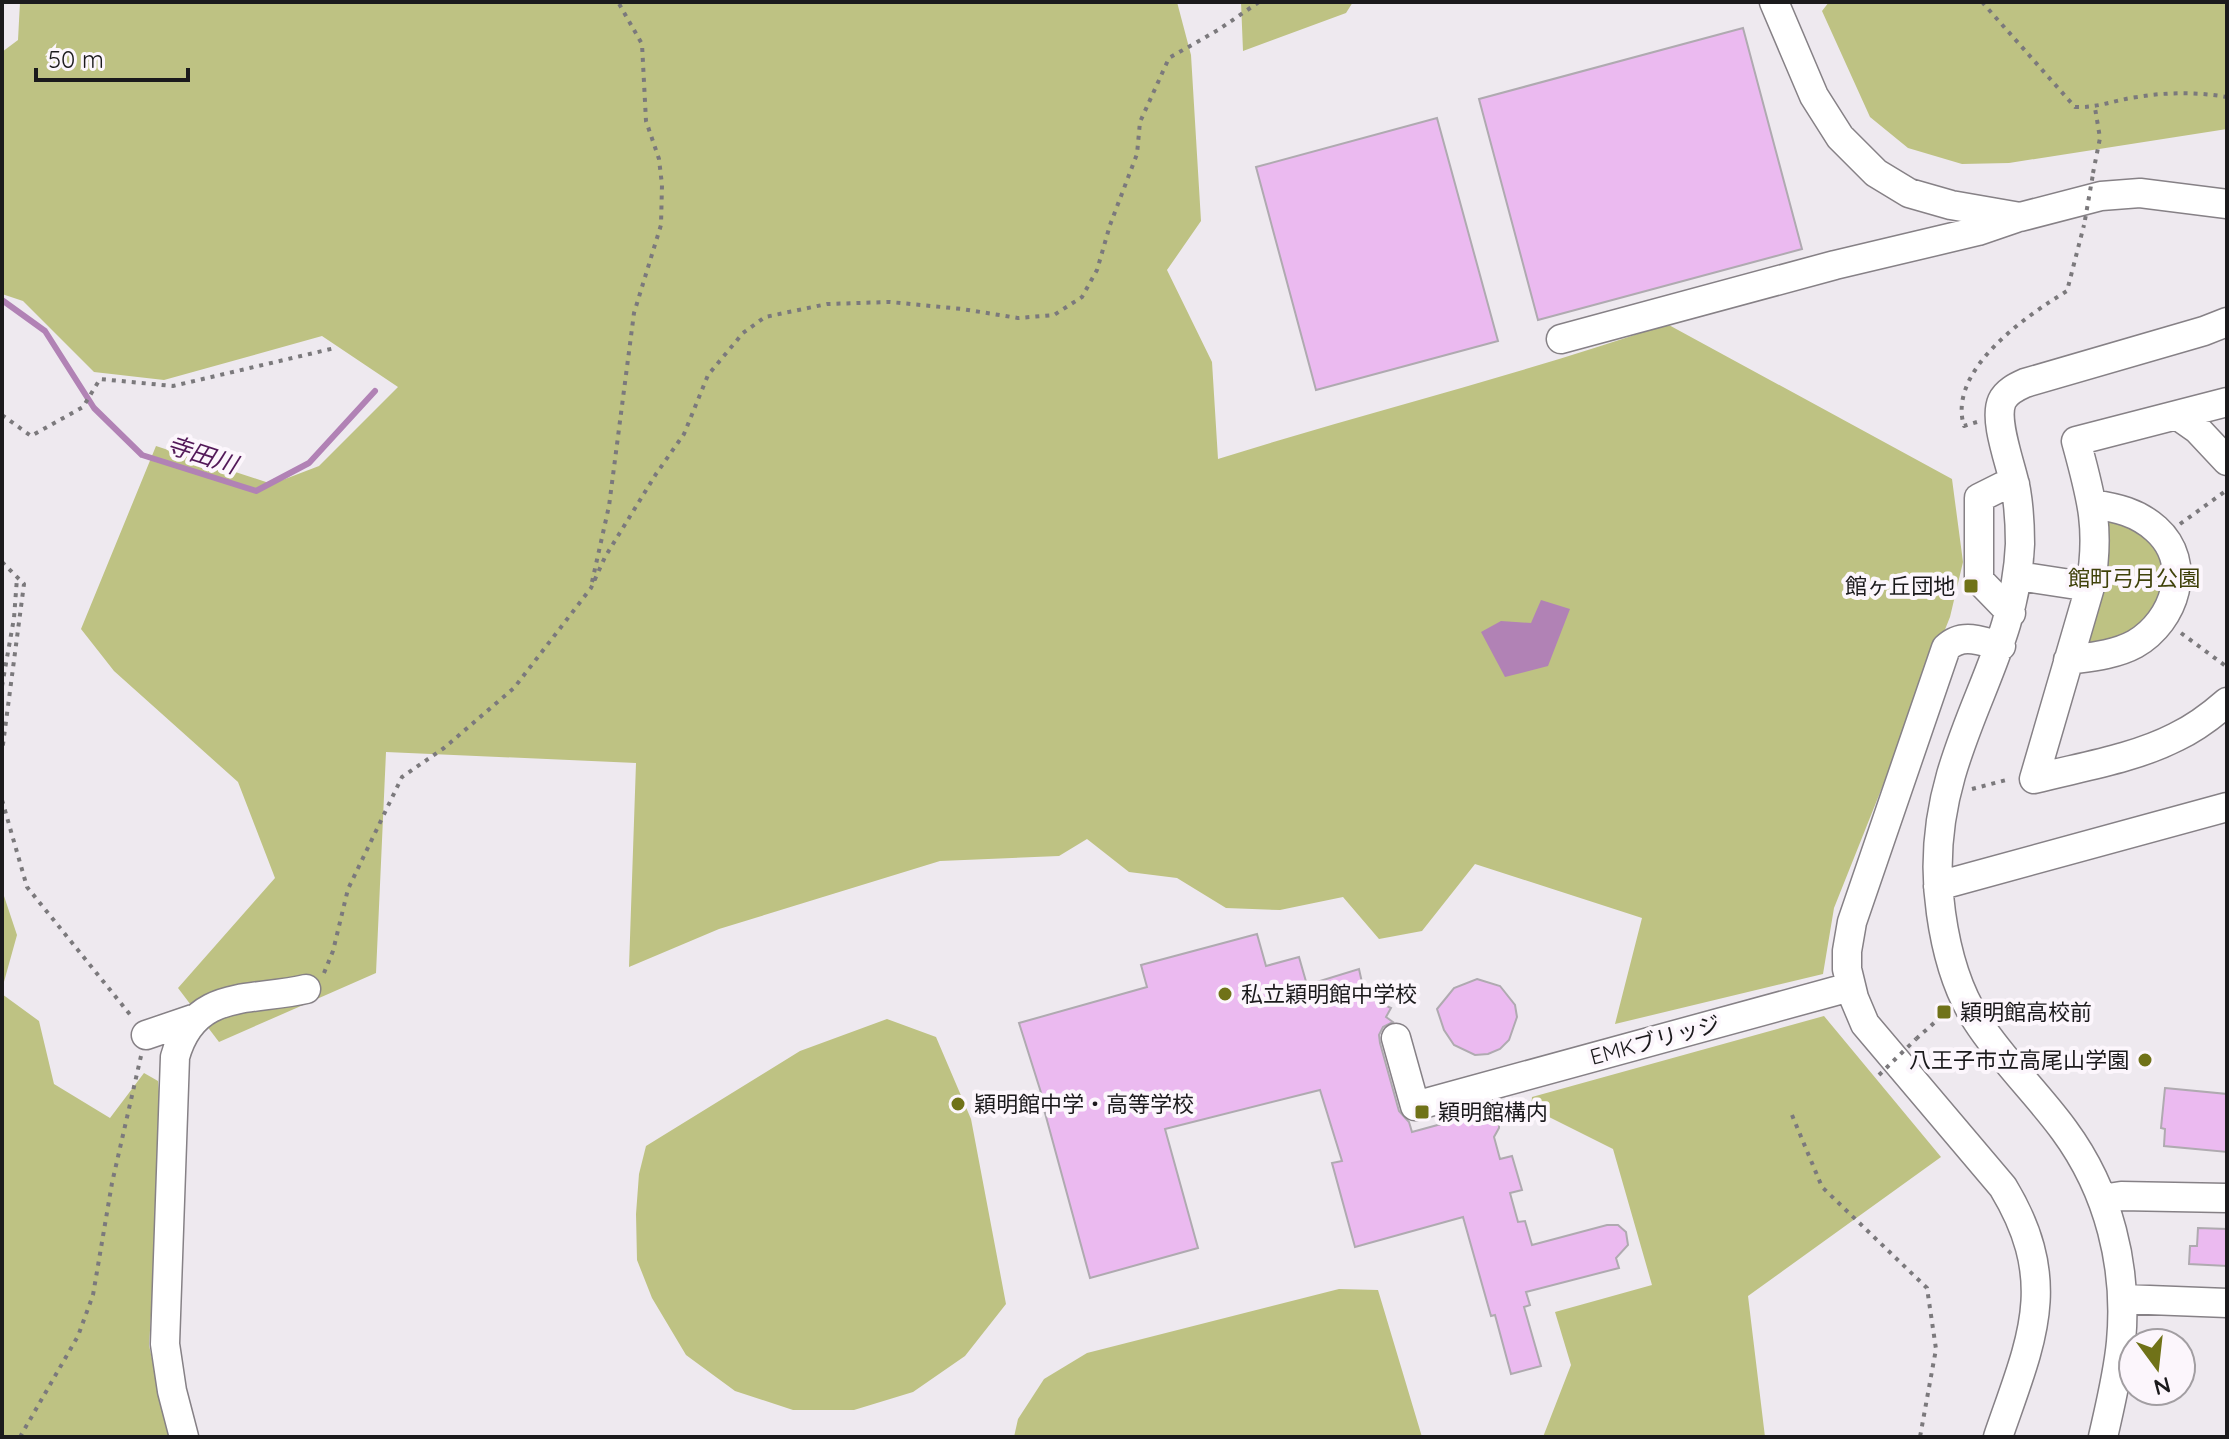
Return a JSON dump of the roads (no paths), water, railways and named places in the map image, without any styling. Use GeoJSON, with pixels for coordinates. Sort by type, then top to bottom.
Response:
{"type":"FeatureCollection","features":[{"type":"Feature","properties":{"kind":"street"},"geometry":{"type":"LineString","coordinates":[[1774,2],[1814,96],[1840,137],[1876,173],[1909,193],[1951,205],[2026,216]]}},
{"type":"Feature","properties":{"kind":"street"},"geometry":{"type":"LineString","coordinates":[[1561,339],[2101,196],[2140,193],[2227,204]]}},
{"type":"Feature","properties":{"kind":"street"},"geometry":{"type":"LineString","coordinates":[[2103,1437],[2121,1345],[2123,1299],[2116,1244],[2102,1199],[2072,1141],[1983,1029],[1968,1004],[1945,935],[1938,886],[1938,841],[1949,782],[2001,646],[2018,576],[2020,527],[2015,484],[1999,417],[2003,399],[2018,386],[2227,322]]}},
{"type":"Feature","properties":{"kind":"street"},"geometry":{"type":"LineString","coordinates":[[2227,402],[2076,441],[2093,504],[2096,534],[2090,587],[2034,779],[2174,739],[2202,723],[2227,702]]}},
{"type":"Feature","properties":{"kind":"street"},"geometry":{"type":"LineString","coordinates":[[2177,415],[2197,429],[2227,461]]}},
{"type":"Feature","properties":{"kind":"street"},"geometry":{"type":"LineString","coordinates":[[2011,613],[1979,580],[1979,498],[2015,484]]}},
{"type":"Feature","properties":{"kind":"street"},"geometry":{"type":"LineString","coordinates":[[2068,660],[2096,657],[2133,645],[2149,635],[2172,606],[2176,572],[2163,537],[2134,514],[2093,504]]}},
{"type":"Feature","properties":{"kind":"street"},"geometry":{"type":"LineString","coordinates":[[2018,576],[2090,587]]}},
{"type":"Feature","properties":{"kind":"street"},"geometry":{"type":"LineString","coordinates":[[1998,1437],[2036,1316],[2036,1271],[2024,1226],[1993,1174],[1865,1024],[1840,990],[1852,922],[1944,653],[1948,645],[1965,637],[2001,646]]}},
{"type":"Feature","properties":{"kind":"street"},"geometry":{"type":"LineString","coordinates":[[1938,886],[2227,807]]}},
{"type":"Feature","properties":{"kind":"street"},"geometry":{"type":"LineString","coordinates":[[146,1035],[248,995],[306,989]]}},
{"type":"Feature","properties":{"kind":"street","name":"EMKブリッジ"},"geometry":{"type":"LineString","coordinates":[[1396,1038],[1415,1106],[1840,990]]}},
{"type":"Feature","properties":{"kind":"street"},"geometry":{"type":"LineString","coordinates":[[184,1437],[172,1391],[165,1344],[175,1057],[180,1037],[193,1019]]}},
{"type":"Feature","properties":{"kind":"street"},"geometry":{"type":"LineString","coordinates":[[2102,1199],[2121,1196],[2227,1198]]}},
{"type":"Feature","properties":{"kind":"street"},"geometry":{"type":"LineString","coordinates":[[2123,1299],[2227,1303]]}},
{"type":"Feature","properties":{"kind":"waterway","name":"寺田川"},"geometry":{"type":"LineString","coordinates":[[2,300],[45,331],[94,408],[142,455],[256,491],[309,463],[375,391]]}},
{"type":"Feature","properties":{"kind":"place","name":"館ヶ丘団地"},"geometry":{"type":"Point","coordinates":[1971,586]}},
{"type":"Feature","properties":{"kind":"place","name":"私立穎明館中学校"},"geometry":{"type":"Point","coordinates":[1225,994]}},
{"type":"Feature","properties":{"kind":"place","name":"穎明館高校前"},"geometry":{"type":"Point","coordinates":[1944,1012]}},
{"type":"Feature","properties":{"kind":"place","name":"八王子市立高尾山学園"},"geometry":{"type":"Point","coordinates":[2145,1060]}},
{"type":"Feature","properties":{"kind":"place","name":"穎明館中学・高等学校"},"geometry":{"type":"Point","coordinates":[958,1104]}},
{"type":"Feature","properties":{"kind":"place","name":"穎明館構内"},"geometry":{"type":"Point","coordinates":[1422,1112]}},
{"type":"Feature","properties":{"kind":"park label","name":"館町弓月公園"},"geometry":{"type":"Point","coordinates":[2134,578]}}]}
